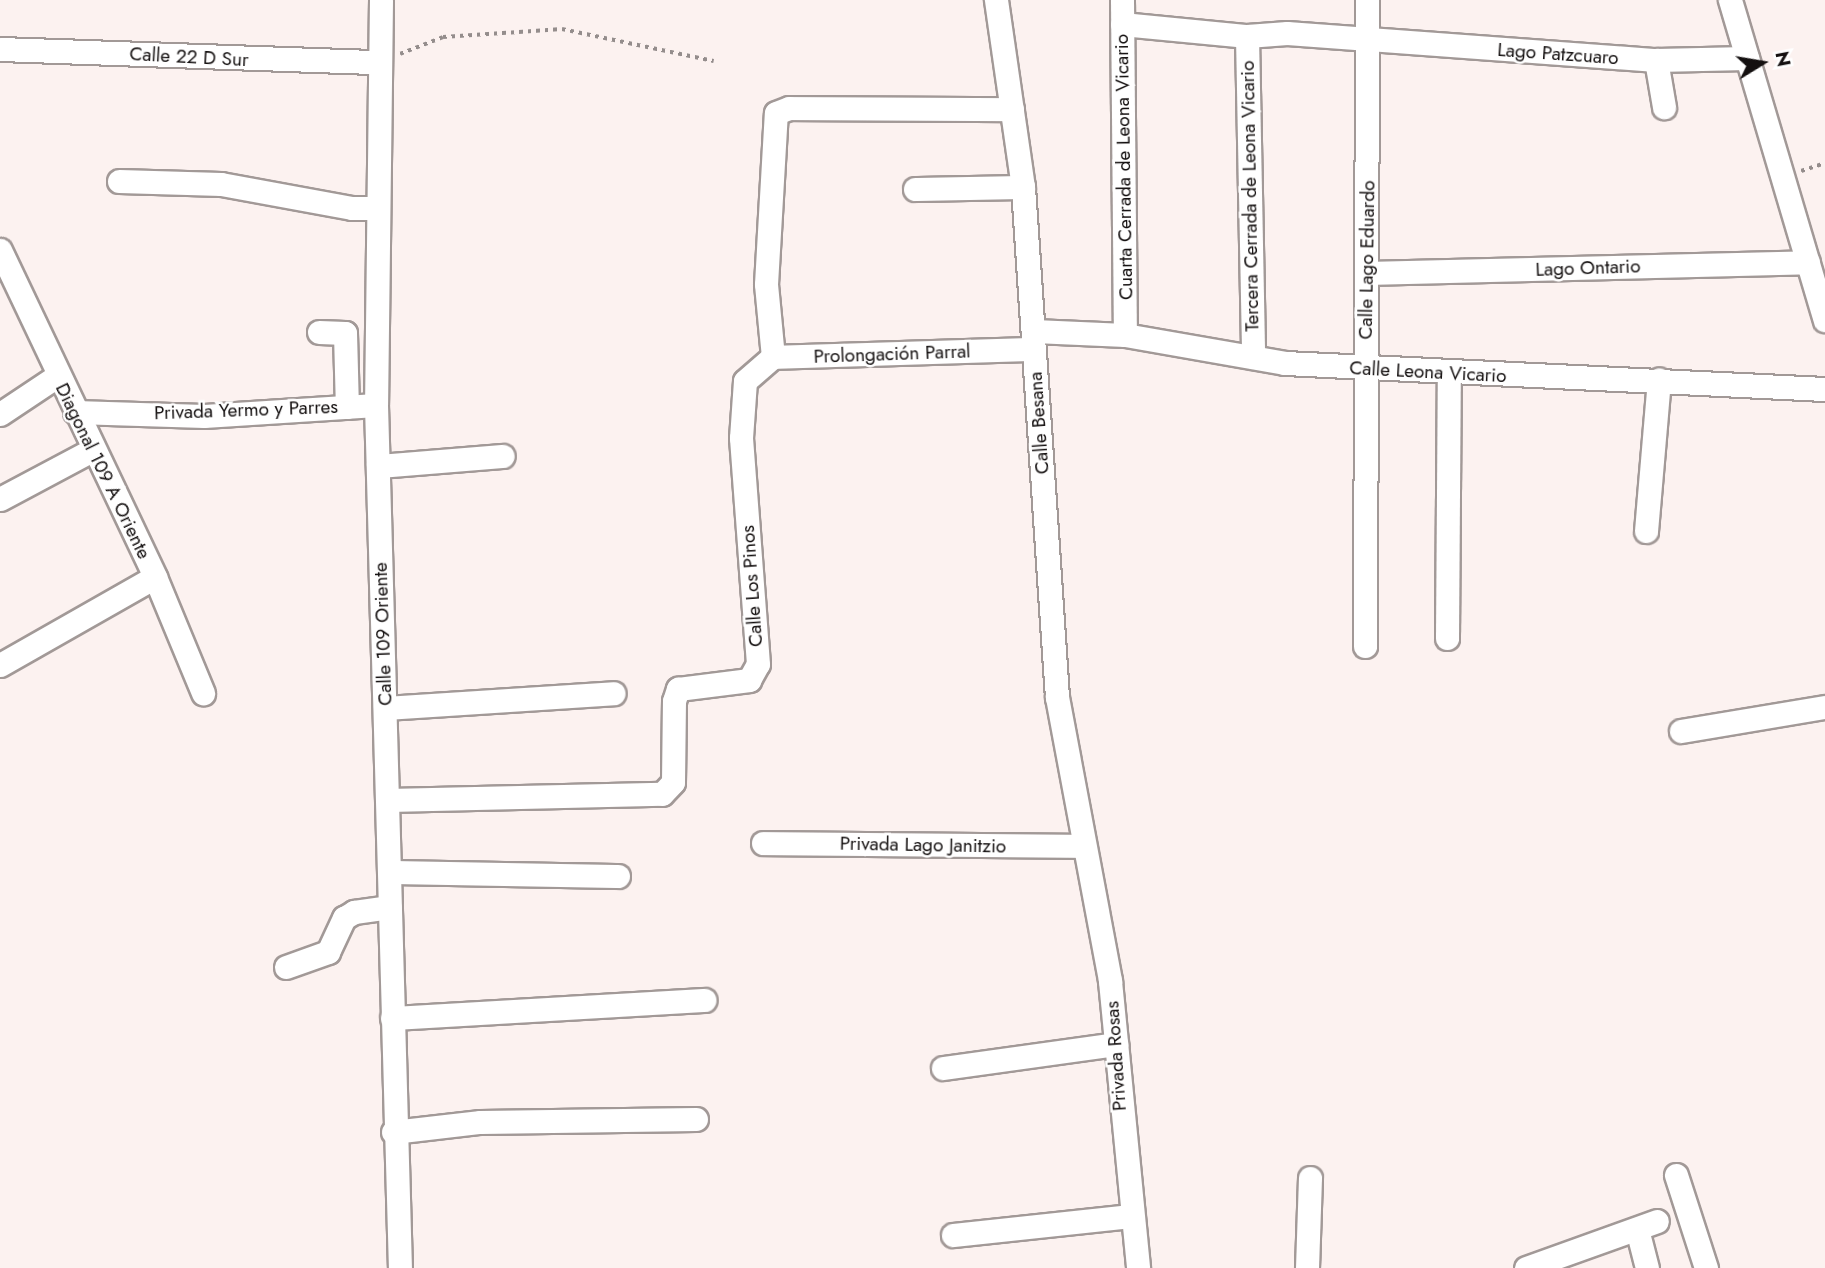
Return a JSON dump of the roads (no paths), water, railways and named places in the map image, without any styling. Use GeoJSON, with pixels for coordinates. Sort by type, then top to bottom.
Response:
{"type":"FeatureCollection","features":[{"type":"Feature","properties":{"kind":"street","name":"Calle 109 Oriente"},"geometry":{"type":"LineString","coordinates":[[381,0],[376,405],[390,873],[393,1132],[400,1268]]}},
{"type":"Feature","properties":{"kind":"street","name":"Calle Besana"},"geometry":{"type":"LineString","coordinates":[[996,0],[1023,187],[1057,697],[1084,846]]}},
{"type":"Feature","properties":{"kind":"street","name":"Cuarta Cerrada de Leona Vicario"},"geometry":{"type":"LineString","coordinates":[[1122,0],[1125,335]]}},
{"type":"Feature","properties":{"kind":"street","name":"Calle Lago Eduardo"},"geometry":{"type":"LineString","coordinates":[[1365,646],[1367,0]]}},
{"type":"Feature","properties":{"kind":"street"},"geometry":{"type":"LineString","coordinates":[[1730,0],[1825,320]]}},
{"type":"Feature","properties":{"kind":"street","name":"Lago Patzcuaro"},"geometry":{"type":"LineString","coordinates":[[1122,24],[1247,36],[1287,33],[1656,60],[1747,58]]}},
{"type":"Feature","properties":{"kind":"street","name":"Tercera Cerrada de Leona Vicario"},"geometry":{"type":"LineString","coordinates":[[1247,36],[1253,357]]}},
{"type":"Feature","properties":{"kind":"street","name":"Calle 22 D Sur"},"geometry":{"type":"LineString","coordinates":[[0,49],[379,62]]}},
{"type":"Feature","properties":{"kind":"street"},"geometry":{"type":"LineString","coordinates":[[1656,60],[1664,107]]}},
{"type":"Feature","properties":{"kind":"street"},"geometry":{"type":"LineString","coordinates":[[773,358],[766,284],[776,113],[789,108],[1012,108]]}},
{"type":"Feature","properties":{"kind":"street"},"geometry":{"type":"LineString","coordinates":[[119,181],[221,184],[352,208],[378,208]]}},
{"type":"Feature","properties":{"kind":"street"},"geometry":{"type":"LineString","coordinates":[[915,189],[1023,187]]}},
{"type":"Feature","properties":{"kind":"street","name":"Diagonal 109 A Oriente"},"geometry":{"type":"LineString","coordinates":[[0,250],[92,450],[155,577],[203,693]]}},
{"type":"Feature","properties":{"kind":"street","name":"Lago Ontario"},"geometry":{"type":"LineString","coordinates":[[1367,273],[1808,262]]}},
{"type":"Feature","properties":{"kind":"street"},"geometry":{"type":"LineString","coordinates":[[319,332],[345,333],[347,407]]}},
{"type":"Feature","properties":{"kind":"street","name":"Calle Leona Vicario"},"geometry":{"type":"LineString","coordinates":[[1034,340],[1125,335],[1253,357],[1365,369],[1825,389]]}},
{"type":"Feature","properties":{"kind":"street","name":"Prolongación Parral"},"geometry":{"type":"LineString","coordinates":[[773,358],[1034,340]]}},
{"type":"Feature","properties":{"kind":"street","name":"Calle Los Pinos"},"geometry":{"type":"LineString","coordinates":[[388,800],[663,794],[669,788],[675,694],[684,685],[749,680],[758,664],[741,438],[742,392],[754,373],[773,358]]}},
{"type":"Feature","properties":{"kind":"street"},"geometry":{"type":"LineString","coordinates":[[1447,638],[1449,374]]}},
{"type":"Feature","properties":{"kind":"street"},"geometry":{"type":"LineString","coordinates":[[0,414],[57,376]]}},
{"type":"Feature","properties":{"kind":"street"},"geometry":{"type":"LineString","coordinates":[[1646,531],[1659,380]]}},
{"type":"Feature","properties":{"kind":"street","name":"Privada Yermo y Parres"},"geometry":{"type":"LineString","coordinates":[[75,412],[205,416],[376,405]]}},
{"type":"Feature","properties":{"kind":"street"},"geometry":{"type":"LineString","coordinates":[[0,499],[92,450]]}},
{"type":"Feature","properties":{"kind":"street"},"geometry":{"type":"LineString","coordinates":[[378,466],[503,456]]}},
{"type":"Feature","properties":{"kind":"street"},"geometry":{"type":"LineString","coordinates":[[0,666],[155,577]]}},
{"type":"Feature","properties":{"kind":"street"},"geometry":{"type":"LineString","coordinates":[[385,708],[614,693]]}},
{"type":"Feature","properties":{"kind":"street"},"geometry":{"type":"LineString","coordinates":[[1681,731],[1825,708]]}},
{"type":"Feature","properties":{"kind":"street","name":"Privada Lago Janitzio"},"geometry":{"type":"LineString","coordinates":[[763,843],[1084,846]]}},
{"type":"Feature","properties":{"kind":"street","name":"Privada Rosas"},"geometry":{"type":"LineString","coordinates":[[1084,846],[1110,981],[1138,1268]]}},
{"type":"Feature","properties":{"kind":"street"},"geometry":{"type":"LineString","coordinates":[[390,873],[618,876]]}},
{"type":"Feature","properties":{"kind":"street"},"geometry":{"type":"LineString","coordinates":[[286,967],[328,951],[344,918],[354,912],[390,907]]}},
{"type":"Feature","properties":{"kind":"street"},"geometry":{"type":"LineString","coordinates":[[392,1018],[704,1000]]}},
{"type":"Feature","properties":{"kind":"street"},"geometry":{"type":"LineString","coordinates":[[943,1068],[1116,1044]]}},
{"type":"Feature","properties":{"kind":"street"},"geometry":{"type":"LineString","coordinates":[[393,1132],[480,1122],[696,1119]]}},
{"type":"Feature","properties":{"kind":"street"},"geometry":{"type":"LineString","coordinates":[[1676,1175],[1706,1268]]}},
{"type":"Feature","properties":{"kind":"street"},"geometry":{"type":"LineString","coordinates":[[1307,1268],[1310,1178]]}},
{"type":"Feature","properties":{"kind":"street"},"geometry":{"type":"LineString","coordinates":[[953,1235],[1131,1216]]}},
{"type":"Feature","properties":{"kind":"street"},"geometry":{"type":"LineString","coordinates":[[1526,1268],[1647,1225],[1647,1268]]}}]}
